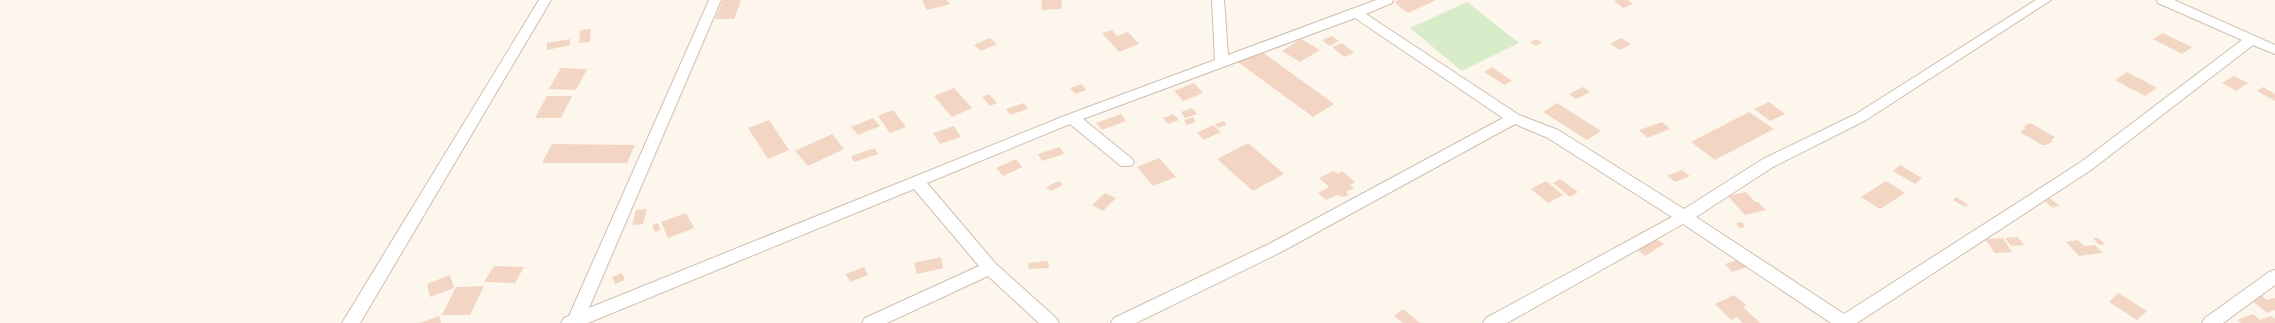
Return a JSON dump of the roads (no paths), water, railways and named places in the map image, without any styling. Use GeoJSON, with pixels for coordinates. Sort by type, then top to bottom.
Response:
{"type":"FeatureCollection","features":[{"type":"Feature","properties":{"kind":"street"},"geometry":{"type":"LineString","coordinates":[[351,323],[504,71],[545,0]]}},
{"type":"Feature","properties":{"kind":"street"},"geometry":{"type":"LineString","coordinates":[[573,321],[715,0]]}},
{"type":"Feature","properties":{"kind":"street"},"geometry":{"type":"LineString","coordinates":[[1218,0],[1222,64]]}},
{"type":"Feature","properties":{"kind":"street"},"geometry":{"type":"LineString","coordinates":[[573,321],[1072,118],[1222,64],[1356,13],[1386,0]]}},
{"type":"Feature","properties":{"kind":"street"},"geometry":{"type":"LineString","coordinates":[[1492,323],[1684,217],[1768,163],[1861,117],[2045,0]]}},
{"type":"Feature","properties":{"kind":"street"},"geometry":{"type":"LineString","coordinates":[[2163,0],[2275,50]]}},
{"type":"Feature","properties":{"kind":"street"},"geometry":{"type":"LineString","coordinates":[[1356,13],[1514,118],[1553,134],[1684,217],[1844,323],[2086,166],[2253,39]]}},
{"type":"Feature","properties":{"kind":"street"},"geometry":{"type":"LineString","coordinates":[[1072,118],[1126,162]]}},
{"type":"Feature","properties":{"kind":"street"},"geometry":{"type":"LineString","coordinates":[[1120,323],[1275,248],[1514,118]]}},
{"type":"Feature","properties":{"kind":"street"},"geometry":{"type":"LineString","coordinates":[[917,182],[990,268],[1050,323]]}},
{"type":"Feature","properties":{"kind":"street"},"geometry":{"type":"LineString","coordinates":[[871,323],[990,268]]}},
{"type":"Feature","properties":{"kind":"street"},"geometry":{"type":"LineString","coordinates":[[2211,323],[2272,282]]}}]}
